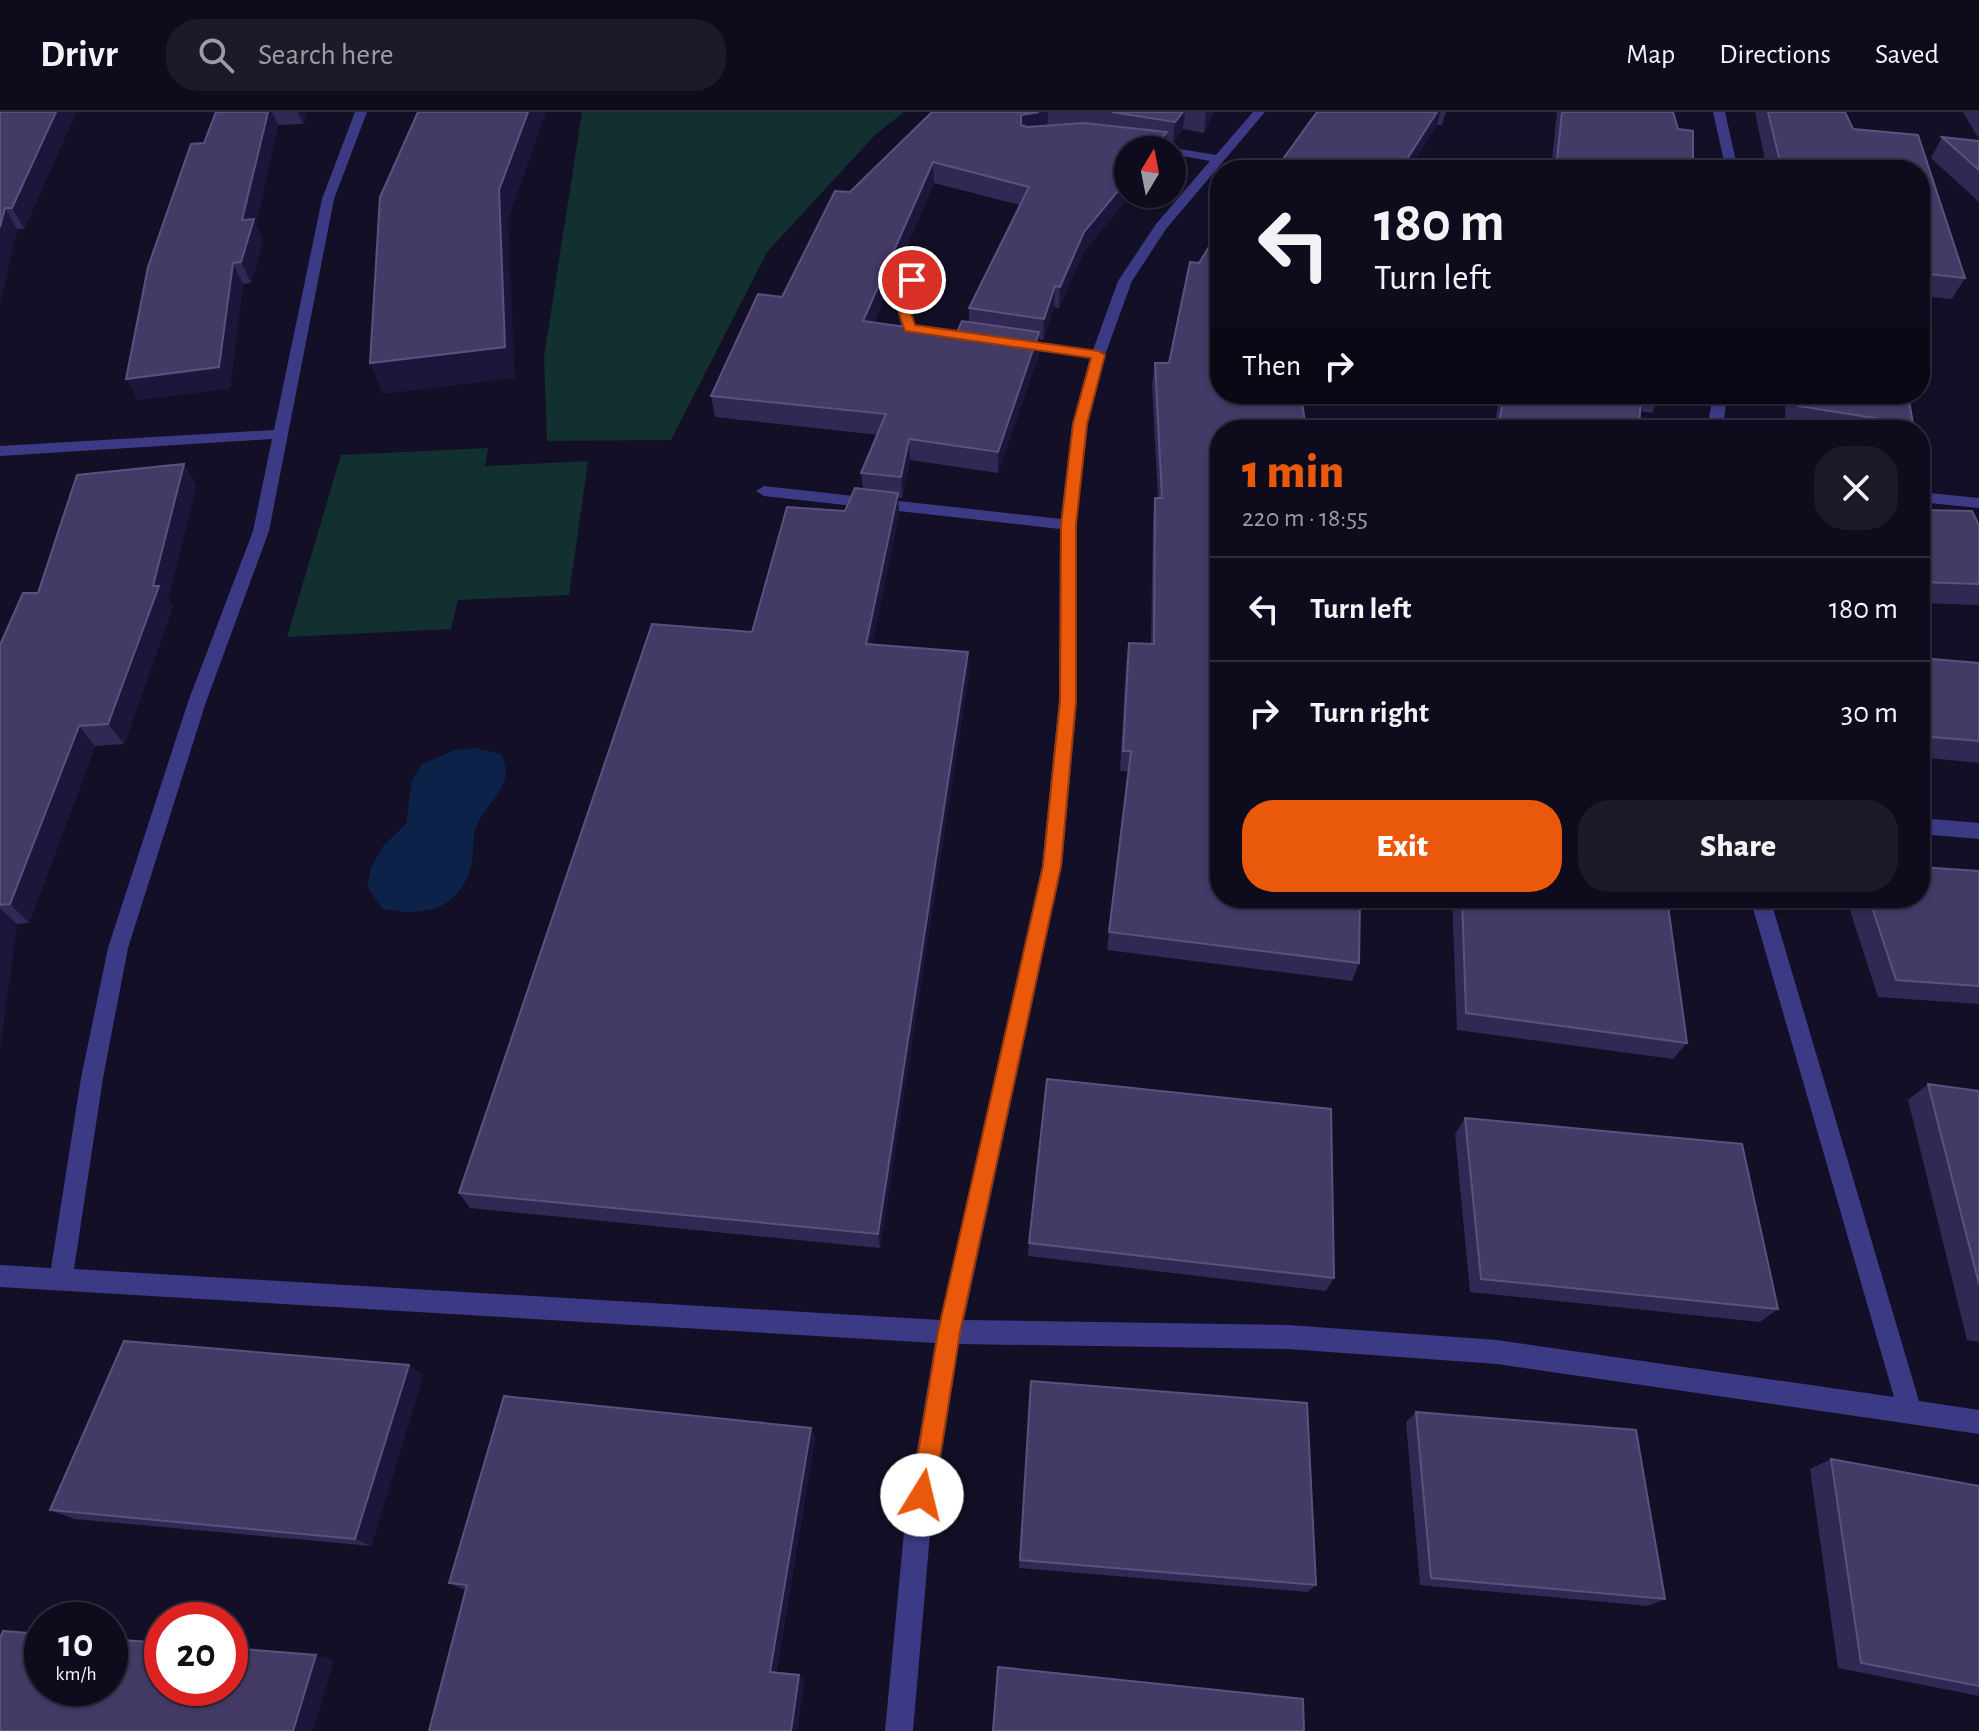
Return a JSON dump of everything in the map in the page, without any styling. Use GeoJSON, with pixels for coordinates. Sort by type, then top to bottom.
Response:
{"type":"FeatureCollection","features":[{"type":"Feature","properties":{"kind":"lane"},"geometry":{"type":"LineString","coordinates":[[61,1280],[92,1078],[118,948],[197,702],[261,531],[283,434],[304,305],[328,199],[361,112]]}},
{"type":"Feature","properties":{"kind":"lane"},"geometry":{"type":"LineString","coordinates":[[1186,153],[1219,159],[1259,112]]}},
{"type":"Feature","properties":{"kind":"lane"},"geometry":{"type":"LineString","coordinates":[[1719,112],[1730,160]]}},
{"type":"Feature","properties":{"kind":"lane"},"geometry":{"type":"LineString","coordinates":[[899,1731],[918,1522],[949,1332],[1052,866],[1068,701],[1068,525],[1080,424],[1098,355],[1125,281],[1161,227],[1210,170]]}},
{"type":"Feature","properties":{"kind":"lane"},"geometry":{"type":"LineString","coordinates":[[912,280],[905,313],[909,328],[941,333]]}},
{"type":"Feature","properties":{"kind":"lane"},"geometry":{"type":"LineString","coordinates":[[1004,342],[1098,355]]}},
{"type":"Feature","properties":{"kind":"lane"},"geometry":{"type":"LineString","coordinates":[[0,451],[283,434]]}},
{"type":"Feature","properties":{"kind":"lane"},"geometry":{"type":"LineString","coordinates":[[764,491],[1068,525]]}},
{"type":"Feature","properties":{"kind":"lane"},"geometry":{"type":"LineString","coordinates":[[1930,498],[1979,503]]}},
{"type":"Feature","properties":{"kind":"lane"},"geometry":{"type":"LineString","coordinates":[[1930,827],[1979,831]]}},
{"type":"Feature","properties":{"kind":"lane"},"geometry":{"type":"LineString","coordinates":[[1763,908],[1910,1411]]}},
{"type":"Feature","properties":{"kind":"lane"},"geometry":{"type":"LineString","coordinates":[[0,1276],[949,1332],[1288,1337],[1497,1352],[1979,1422]]}},
{"type":"Feature","properties":{"kind":"green space"},"geometry":{"type":"Polygon","coordinates":[[[582,112],[904,112],[875,135],[767,252],[671,440],[547,441],[544,357],[582,112]]]}},
{"type":"Feature","properties":{"kind":"green space"},"geometry":{"type":"Polygon","coordinates":[[[488,448],[485,466],[588,461],[569,595],[458,600],[451,629],[287,637],[341,455],[488,448]]]}},
{"type":"Feature","properties":{"kind":"water"},"geometry":{"type":"Polygon","coordinates":[[[475,748],[501,754],[506,775],[499,792],[476,827],[471,865],[464,884],[456,895],[435,908],[410,912],[383,909],[367,887],[371,868],[383,846],[406,824],[412,780],[422,764],[455,750],[475,748]]]}},
{"type":"Feature","properties":{"kind":"building"},"geometry":{"type":"Polygon","coordinates":[[[0,112],[56,112],[12,208],[5,208],[0,227],[0,112]]]}},
{"type":"Feature","properties":{"kind":"building"},"geometry":{"type":"Polygon","coordinates":[[[216,112],[268,112],[242,220],[254,219],[241,262],[233,263],[219,367],[126,379],[148,267],[191,144],[204,143],[216,112]]]}},
{"type":"Feature","properties":{"kind":"building"},"geometry":{"type":"Polygon","coordinates":[[[418,112],[528,112],[499,190],[505,347],[370,363],[380,197],[418,112]]]}},
{"type":"Feature","properties":{"kind":"building"},"geometry":{"type":"Polygon","coordinates":[[[932,112],[1039,112],[1021,115],[1021,125],[1084,123],[1167,132],[1164,136],[1114,136],[1114,196],[1084,232],[1060,287],[1055,286],[1044,319],[969,308],[1029,187],[933,162],[863,321],[956,334],[962,321],[1039,332],[998,452],[909,439],[901,477],[861,473],[886,414],[711,396],[758,294],[782,297],[835,191],[850,192],[932,112]]]}},
{"type":"Feature","properties":{"kind":"building"},"geometry":{"type":"Polygon","coordinates":[[[1112,112],[1183,112],[1175,122],[1112,112]]]}},
{"type":"Feature","properties":{"kind":"building"},"geometry":{"type":"Polygon","coordinates":[[[1317,112],[1437,112],[1406,160],[1282,160],[1317,112]]]}},
{"type":"Feature","properties":{"kind":"building"},"geometry":{"type":"Polygon","coordinates":[[[1562,112],[1673,112],[1678,129],[1693,131],[1693,160],[1557,160],[1562,112]]]}},
{"type":"Feature","properties":{"kind":"building"},"geometry":{"type":"Polygon","coordinates":[[[1768,112],[1845,112],[1853,129],[1918,135],[1926,160],[1780,160],[1768,112]]]}},
{"type":"Feature","properties":{"kind":"building"},"geometry":{"type":"Polygon","coordinates":[[[1942,137],[1979,141],[1979,170],[1942,137]]]}},
{"type":"Feature","properties":{"kind":"building"},"geometry":{"type":"Polygon","coordinates":[[[1930,172],[1965,278],[1930,274],[1930,172]]]}},
{"type":"Feature","properties":{"kind":"building"},"geometry":{"type":"Polygon","coordinates":[[[1210,245],[1210,404],[1302,404],[1305,420],[1210,420],[1210,908],[1360,908],[1359,963],[1109,932],[1131,751],[1123,751],[1129,643],[1154,644],[1155,498],[1162,498],[1155,363],[1169,363],[1190,262],[1199,263],[1210,245]]]}},
{"type":"Feature","properties":{"kind":"building"},"geometry":{"type":"Polygon","coordinates":[[[1502,404],[1640,404],[1640,420],[1500,420],[1502,404]]]}},
{"type":"Feature","properties":{"kind":"building"},"geometry":{"type":"Polygon","coordinates":[[[1910,404],[1912,420],[1887,420],[1798,406],[1910,404]]]}},
{"type":"Feature","properties":{"kind":"building"},"geometry":{"type":"Polygon","coordinates":[[[184,464],[153,586],[159,586],[108,724],[79,726],[10,904],[0,905],[0,645],[23,593],[38,593],[77,475],[184,464]]]}},
{"type":"Feature","properties":{"kind":"building"},"geometry":{"type":"Polygon","coordinates":[[[855,488],[898,493],[866,644],[968,652],[878,1234],[459,1193],[652,624],[752,632],[787,507],[845,511],[855,488]]]}},
{"type":"Feature","properties":{"kind":"building"},"geometry":{"type":"Polygon","coordinates":[[[1930,510],[1972,511],[1979,525],[1979,584],[1930,582],[1930,510]]]}},
{"type":"Feature","properties":{"kind":"building"},"geometry":{"type":"Polygon","coordinates":[[[1930,659],[1979,663],[1979,741],[1930,737],[1930,659]]]}},
{"type":"Feature","properties":{"kind":"building"},"geometry":{"type":"Polygon","coordinates":[[[1930,868],[1979,871],[1979,986],[1896,980],[1872,908],[1930,908],[1930,868]]]}},
{"type":"Feature","properties":{"kind":"building"},"geometry":{"type":"Polygon","coordinates":[[[1462,908],[1668,908],[1687,1043],[1466,1013],[1462,908]]]}},
{"type":"Feature","properties":{"kind":"building"},"geometry":{"type":"Polygon","coordinates":[[[1047,1079],[1331,1109],[1334,1278],[1029,1243],[1047,1079]]]}},
{"type":"Feature","properties":{"kind":"building"},"geometry":{"type":"Polygon","coordinates":[[[1928,1084],[1979,1091],[1979,1284],[1928,1084]]]}},
{"type":"Feature","properties":{"kind":"building"},"geometry":{"type":"Polygon","coordinates":[[[1465,1118],[1742,1144],[1778,1309],[1481,1279],[1465,1118]]]}},
{"type":"Feature","properties":{"kind":"building"},"geometry":{"type":"Polygon","coordinates":[[[124,1341],[409,1365],[355,1539],[50,1510],[124,1341]]]}},
{"type":"Feature","properties":{"kind":"building"},"geometry":{"type":"Polygon","coordinates":[[[1031,1381],[1307,1403],[1316,1585],[1020,1560],[1031,1381]]]}},
{"type":"Feature","properties":{"kind":"building"},"geometry":{"type":"Polygon","coordinates":[[[504,1396],[811,1428],[770,1672],[799,1675],[791,1731],[429,1731],[467,1585],[449,1583],[504,1396]]]}},
{"type":"Feature","properties":{"kind":"building"},"geometry":{"type":"Polygon","coordinates":[[[1416,1412],[1636,1430],[1665,1599],[1431,1578],[1416,1412]]]}},
{"type":"Feature","properties":{"kind":"building"},"geometry":{"type":"Polygon","coordinates":[[[1831,1459],[1979,1486],[1979,1686],[1861,1663],[1831,1459]]]}},
{"type":"Feature","properties":{"kind":"building"},"geometry":{"type":"Polygon","coordinates":[[[3,1631],[24,1633],[24,1706],[128,1706],[128,1640],[144,1642],[144,1706],[248,1706],[248,1649],[316,1655],[293,1731],[0,1731],[0,1638],[3,1631]]]}},
{"type":"Feature","properties":{"kind":"building"},"geometry":{"type":"Polygon","coordinates":[[[998,1667],[1303,1699],[1304,1731],[993,1731],[998,1667]]]}},
{"type":"Feature","properties":{"kind":"route"},"geometry":{"type":"LineString","coordinates":[[912,280],[905,313],[909,328],[1098,355],[1080,424],[1068,525],[1068,701],[1052,866],[949,1332],[922,1495]]}}]}
